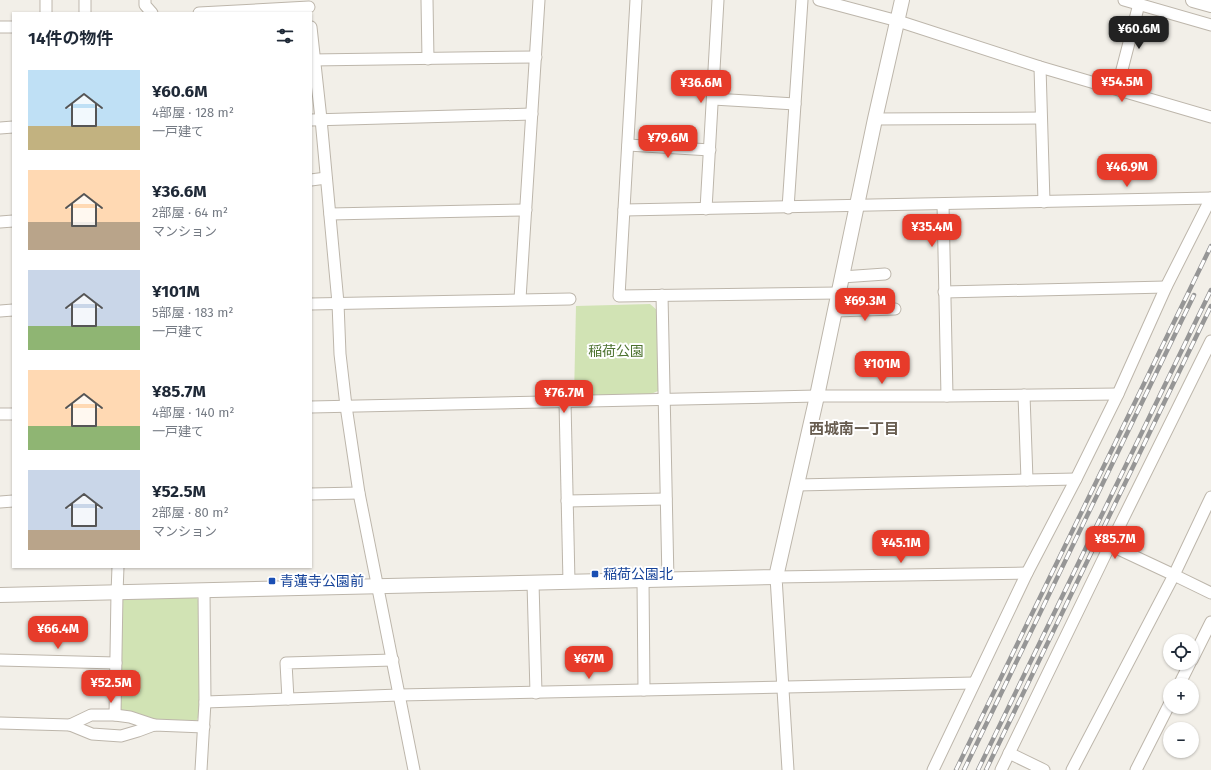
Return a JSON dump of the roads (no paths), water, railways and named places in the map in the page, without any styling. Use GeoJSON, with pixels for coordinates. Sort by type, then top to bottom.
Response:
{"type":"FeatureCollection","features":[{"type":"Feature","properties":{"kind":"street"},"geometry":{"type":"LineString","coordinates":[[46,0],[46,12]]}},
{"type":"Feature","properties":{"kind":"street"},"geometry":{"type":"LineString","coordinates":[[85,0],[85,12]]}},
{"type":"Feature","properties":{"kind":"street"},"geometry":{"type":"LineString","coordinates":[[427,0],[428,59]]}},
{"type":"Feature","properties":{"kind":"street"},"geometry":{"type":"LineString","coordinates":[[520,299],[539,0]]}},
{"type":"Feature","properties":{"kind":"street"},"geometry":{"type":"LineString","coordinates":[[636,0],[619,296],[838,293]]}},
{"type":"Feature","properties":{"kind":"street"},"geometry":{"type":"LineString","coordinates":[[706,209],[718,0]]}},
{"type":"Feature","properties":{"kind":"street"},"geometry":{"type":"LineString","coordinates":[[788,208],[802,0]]}},
{"type":"Feature","properties":{"kind":"street"},"geometry":{"type":"LineString","coordinates":[[819,0],[898,21],[1040,67],[1211,117]]}},
{"type":"Feature","properties":{"kind":"street"},"geometry":{"type":"LineString","coordinates":[[788,770],[776,577],[817,396],[875,119],[902,0]]}},
{"type":"Feature","properties":{"kind":"street"},"geometry":{"type":"LineString","coordinates":[[1124,0],[1211,25]]}},
{"type":"Feature","properties":{"kind":"street"},"geometry":{"type":"LineString","coordinates":[[1193,0],[1211,5]]}},
{"type":"Feature","properties":{"kind":"street"},"geometry":{"type":"LineString","coordinates":[[1117,89],[1139,4]]}},
{"type":"Feature","properties":{"kind":"street"},"geometry":{"type":"LineString","coordinates":[[217,12],[309,7]]}},
{"type":"Feature","properties":{"kind":"street"},"geometry":{"type":"LineString","coordinates":[[0,27],[12,27]]}},
{"type":"Feature","properties":{"kind":"street"},"geometry":{"type":"LineString","coordinates":[[312,44],[316,120],[326,178],[330,214],[338,304],[340,354],[346,406],[360,493],[414,770]]}},
{"type":"Feature","properties":{"kind":"street"},"geometry":{"type":"LineString","coordinates":[[313,60],[536,57]]}},
{"type":"Feature","properties":{"kind":"street"},"geometry":{"type":"LineString","coordinates":[[1040,67],[1044,202]]}},
{"type":"Feature","properties":{"kind":"street"},"geometry":{"type":"LineString","coordinates":[[712,99],[795,104]]}},
{"type":"Feature","properties":{"kind":"street"},"geometry":{"type":"LineString","coordinates":[[316,120],[532,114]]}},
{"type":"Feature","properties":{"kind":"street"},"geometry":{"type":"LineString","coordinates":[[875,119],[1042,118]]}},
{"type":"Feature","properties":{"kind":"street"},"geometry":{"type":"LineString","coordinates":[[0,128],[12,127]]}},
{"type":"Feature","properties":{"kind":"street"},"geometry":{"type":"LineString","coordinates":[[628,145],[710,150]]}},
{"type":"Feature","properties":{"kind":"street"},"geometry":{"type":"LineString","coordinates":[[312,180],[326,178]]}},
{"type":"Feature","properties":{"kind":"street"},"geometry":{"type":"LineString","coordinates":[[624,210],[788,208],[858,205],[1211,198],[1166,287],[1118,394],[1076,480],[1027,573],[933,770]]}},
{"type":"Feature","properties":{"kind":"street"},"geometry":{"type":"LineString","coordinates":[[943,204],[947,396]]}},
{"type":"Feature","properties":{"kind":"street"},"geometry":{"type":"LineString","coordinates":[[330,214],[526,210]]}},
{"type":"Feature","properties":{"kind":"street"},"geometry":{"type":"LineString","coordinates":[[0,222],[12,221]]}},
{"type":"Feature","properties":{"kind":"street"},"geometry":{"type":"LineString","coordinates":[[842,277],[885,274]]}},
{"type":"Feature","properties":{"kind":"street"},"geometry":{"type":"LineString","coordinates":[[944,292],[1166,287]]}},
{"type":"Feature","properties":{"kind":"street"},"geometry":{"type":"LineString","coordinates":[[662,295],[668,580]]}},
{"type":"Feature","properties":{"kind":"street"},"geometry":{"type":"LineString","coordinates":[[312,304],[570,299]]}},
{"type":"Feature","properties":{"kind":"street"},"geometry":{"type":"LineString","coordinates":[[834,311],[895,309]]}},
{"type":"Feature","properties":{"kind":"street"},"geometry":{"type":"LineString","coordinates":[[0,311],[12,310]]}},
{"type":"Feature","properties":{"kind":"street"},"geometry":{"type":"LineString","coordinates":[[1001,770],[1110,545],[1206,363],[1211,341]]}},
{"type":"Feature","properties":{"kind":"street"},"geometry":{"type":"LineString","coordinates":[[312,407],[817,396],[1118,394]]}},
{"type":"Feature","properties":{"kind":"street"},"geometry":{"type":"LineString","coordinates":[[1024,395],[1027,480]]}},
{"type":"Feature","properties":{"kind":"street"},"geometry":{"type":"LineString","coordinates":[[566,402],[569,582]]}},
{"type":"Feature","properties":{"kind":"street"},"geometry":{"type":"LineString","coordinates":[[0,414],[12,414]]}},
{"type":"Feature","properties":{"kind":"street"},"geometry":{"type":"LineString","coordinates":[[797,485],[1076,480]]}},
{"type":"Feature","properties":{"kind":"street"},"geometry":{"type":"LineString","coordinates":[[312,494],[360,493]]}},
{"type":"Feature","properties":{"kind":"street"},"geometry":{"type":"LineString","coordinates":[[1072,770],[1174,574],[1211,497]]}},
{"type":"Feature","properties":{"kind":"street"},"geometry":{"type":"LineString","coordinates":[[567,501],[666,499]]}},
{"type":"Feature","properties":{"kind":"street"},"geometry":{"type":"LineString","coordinates":[[0,502],[12,501]]}},
{"type":"Feature","properties":{"kind":"street"},"geometry":{"type":"LineString","coordinates":[[1110,545],[1174,574],[1211,593]]}},
{"type":"Feature","properties":{"kind":"street"},"geometry":{"type":"LineString","coordinates":[[115,715],[118,568]]}},
{"type":"Feature","properties":{"kind":"street"},"geometry":{"type":"LineString","coordinates":[[0,595],[776,577],[1027,573]]}},
{"type":"Feature","properties":{"kind":"street"},"geometry":{"type":"LineString","coordinates":[[643,580],[644,690]]}},
{"type":"Feature","properties":{"kind":"street"},"geometry":{"type":"LineString","coordinates":[[533,583],[536,693]]}},
{"type":"Feature","properties":{"kind":"street"},"geometry":{"type":"LineString","coordinates":[[201,770],[205,702],[204,591]]}},
{"type":"Feature","properties":{"kind":"street"},"geometry":{"type":"LineString","coordinates":[[1199,646],[1211,622]]}},
{"type":"Feature","properties":{"kind":"street"},"geometry":{"type":"LineString","coordinates":[[0,660],[116,663]]}},
{"type":"Feature","properties":{"kind":"street"},"geometry":{"type":"LineString","coordinates":[[288,699],[286,663],[393,660]]}},
{"type":"Feature","properties":{"kind":"street"},"geometry":{"type":"LineString","coordinates":[[205,702],[399,695],[536,693],[783,686],[974,684]]}},
{"type":"Feature","properties":{"kind":"street"},"geometry":{"type":"LineString","coordinates":[[1136,770],[1164,714]]}},
{"type":"Feature","properties":{"kind":"street"},"geometry":{"type":"LineString","coordinates":[[70,725],[91,715],[115,715],[154,725],[204,727]]}},
{"type":"Feature","properties":{"kind":"street"},"geometry":{"type":"LineString","coordinates":[[0,723],[70,725],[92,734],[122,736],[138,732],[154,725]]}},
{"type":"Feature","properties":{"kind":"street"},"geometry":{"type":"LineString","coordinates":[[1009,753],[1044,770]]}},
{"type":"Feature","properties":{"kind":"railway"},"geometry":{"type":"LineString","coordinates":[[956,770],[1211,246]]}},
{"type":"Feature","properties":{"kind":"railway"},"geometry":{"type":"LineString","coordinates":[[978,770],[1211,290]]}},
{"type":"Feature","properties":{"kind":"railway"},"geometry":{"type":"LineString","coordinates":[[964,770],[1194,295]]}},
{"type":"Feature","properties":{"kind":"railway"},"geometry":{"type":"LineString","coordinates":[[986,770],[1211,306]]}},
{"type":"Feature","properties":{"kind":"place","name":"稲荷公園北"},"geometry":{"type":"Point","coordinates":[595,574]}},
{"type":"Feature","properties":{"kind":"place","name":"青蓮寺公園前"},"geometry":{"type":"Point","coordinates":[272,581]}},
{"type":"Feature","properties":{"kind":"district","name":"西城南一丁目"},"geometry":{"type":"Point","coordinates":[854,429]}},
{"type":"Feature","properties":{"kind":"park label","name":"稲荷公園"},"geometry":{"type":"Point","coordinates":[616,351]}}]}
